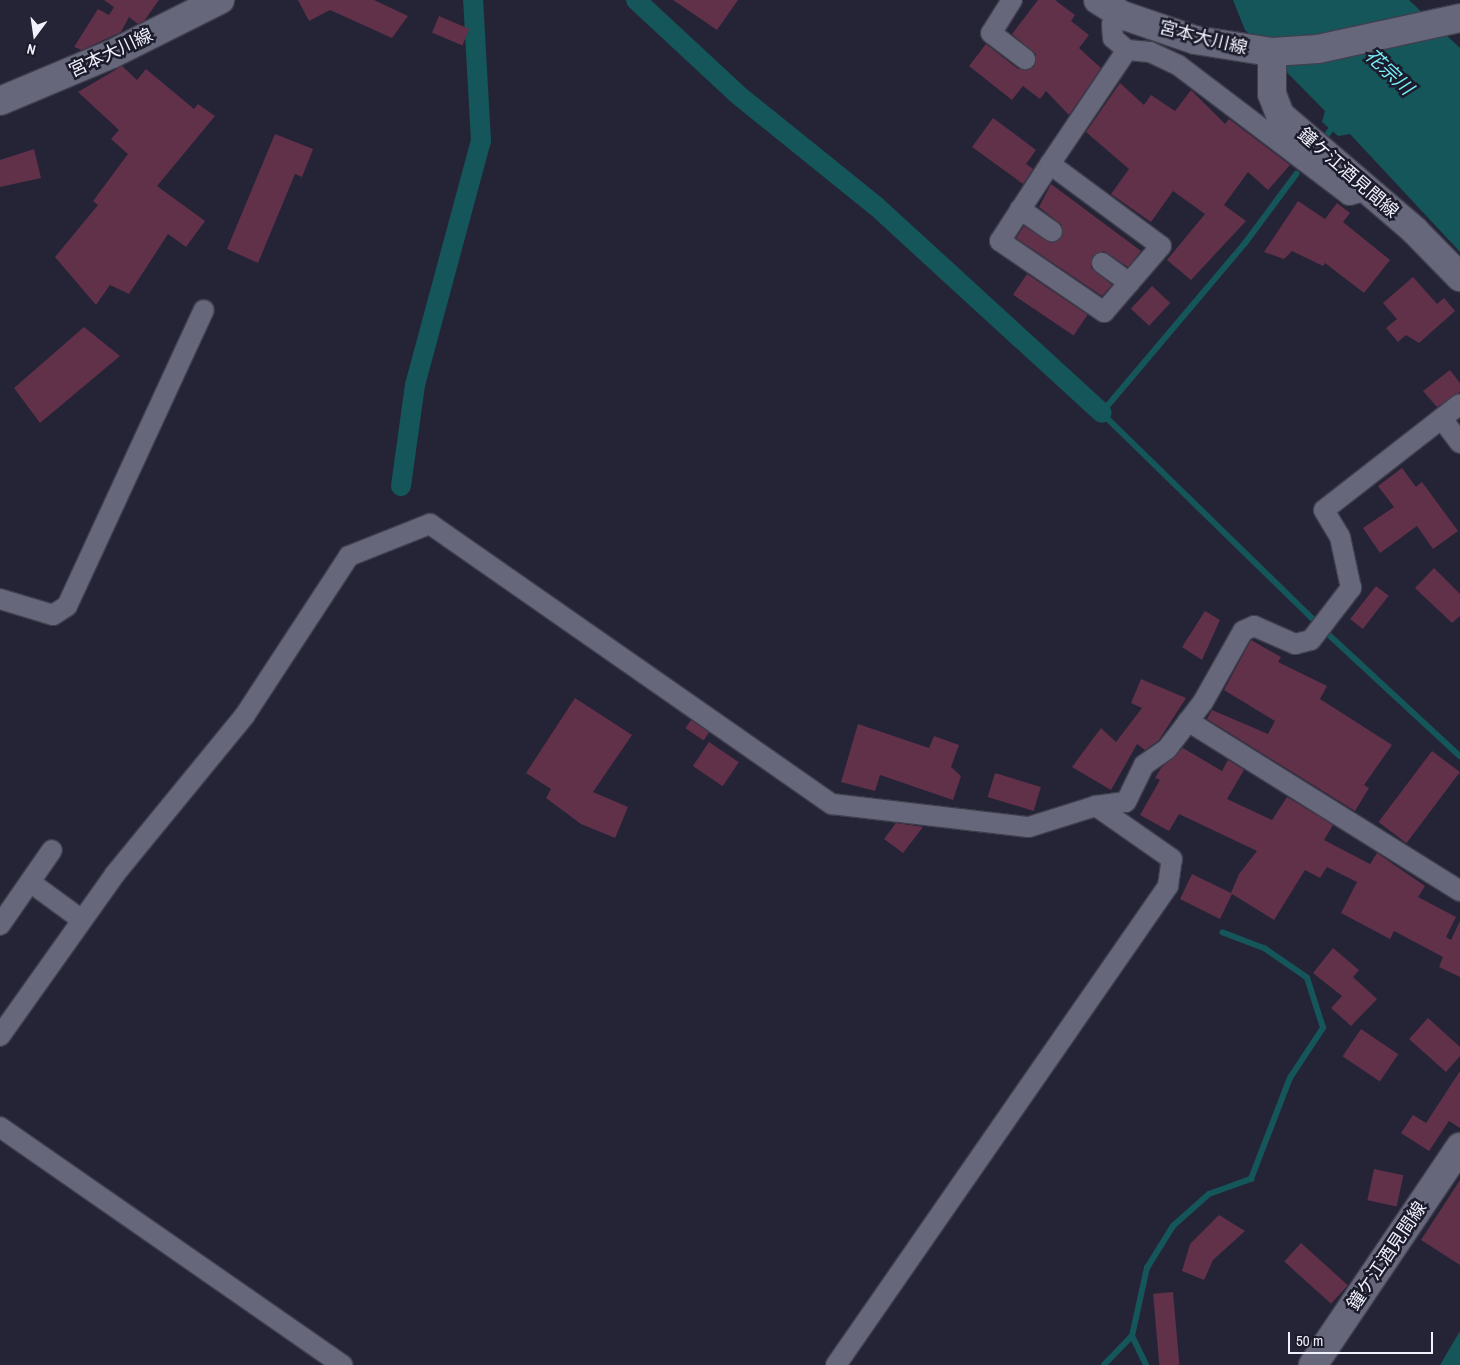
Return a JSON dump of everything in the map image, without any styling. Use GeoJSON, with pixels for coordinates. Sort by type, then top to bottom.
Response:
{"type":"FeatureCollection","features":[{"type":"Feature","properties":{"kind":"main road","name":"宮本大川線"},"geometry":{"type":"LineString","coordinates":[[0,101],[112,54],[220,0]]}},
{"type":"Feature","properties":{"kind":"main road","name":"宮本大川線"},"geometry":{"type":"LineString","coordinates":[[1098,0],[1122,15],[1196,40],[1265,56],[1318,49],[1452,14]]}},
{"type":"Feature","properties":{"kind":"main road","name":"鐘ケ江酒見間線"},"geometry":{"type":"LineString","coordinates":[[1265,56],[1272,94],[1280,115],[1369,190],[1460,277]]}},
{"type":"Feature","properties":{"kind":"main road","name":"鐘ケ江酒見間線"},"geometry":{"type":"LineString","coordinates":[[1313,1365],[1460,1148]]}},
{"type":"Feature","properties":{"kind":"street"},"geometry":{"type":"LineString","coordinates":[[1012,0],[991,33],[1024,60]]}},
{"type":"Feature","properties":{"kind":"street"},"geometry":{"type":"LineString","coordinates":[[1122,15],[1112,24],[1113,38],[1127,50],[1150,52],[1178,65],[1349,195],[1369,190]]}},
{"type":"Feature","properties":{"kind":"street"},"geometry":{"type":"LineString","coordinates":[[1050,164],[1161,246],[1104,312],[1000,241],[1020,209],[1050,164],[1127,50]]}},
{"type":"Feature","properties":{"kind":"street"},"geometry":{"type":"LineString","coordinates":[[1020,209],[1052,231]]}},
{"type":"Feature","properties":{"kind":"street"},"geometry":{"type":"LineString","coordinates":[[1102,263],[1130,283]]}},
{"type":"Feature","properties":{"kind":"street"},"geometry":{"type":"LineString","coordinates":[[0,598],[53,616],[67,606],[204,310]]}},
{"type":"Feature","properties":{"kind":"street"},"geometry":{"type":"LineString","coordinates":[[0,1036],[82,920],[245,715],[349,556],[430,524],[832,804],[1029,827],[1096,806],[1126,802],[1144,765],[1167,749],[1188,721],[1243,631],[1254,626],[1295,644],[1311,640],[1329,620],[1351,588],[1340,537],[1324,510],[1460,404]]}},
{"type":"Feature","properties":{"kind":"street"},"geometry":{"type":"LineString","coordinates":[[1442,419],[1460,444]]}},
{"type":"Feature","properties":{"kind":"street"},"geometry":{"type":"LineString","coordinates":[[1188,721],[1460,892]]}},
{"type":"Feature","properties":{"kind":"street"},"geometry":{"type":"LineString","coordinates":[[836,1365],[1168,886],[1172,859],[1096,806]]}},
{"type":"Feature","properties":{"kind":"street"},"geometry":{"type":"LineString","coordinates":[[0,925],[52,850]]}},
{"type":"Feature","properties":{"kind":"street"},"geometry":{"type":"LineString","coordinates":[[30,882],[82,920]]}},
{"type":"Feature","properties":{"kind":"street"},"geometry":{"type":"LineString","coordinates":[[0,1127],[343,1365]]}},
{"type":"Feature","properties":{"kind":"water","name":"花宗川"},"geometry":{"type":"Polygon","coordinates":[[[1233,0],[1409,0],[1460,48],[1460,252],[1350,134],[1338,136],[1322,122],[1325,111],[1245,30],[1233,0]]]}},
{"type":"Feature","properties":{"kind":"water"},"geometry":{"type":"Polygon","coordinates":[[[1460,1331],[1460,1365],[1440,1365],[1460,1331]]]}},
{"type":"Feature","properties":{"kind":"building"},"geometry":{"type":"Polygon","coordinates":[[[104,0],[159,0],[144,21],[138,24],[129,17],[121,32],[82,50],[74,47],[98,9],[109,15],[114,7],[104,0]]]}},
{"type":"Feature","properties":{"kind":"building"},"geometry":{"type":"Polygon","coordinates":[[[298,0],[374,0],[408,16],[392,38],[330,10],[309,21],[298,0]]]}},
{"type":"Feature","properties":{"kind":"building"},"geometry":{"type":"Polygon","coordinates":[[[673,0],[738,0],[717,30],[673,0]]]}},
{"type":"Feature","properties":{"kind":"building"},"geometry":{"type":"Polygon","coordinates":[[[1038,0],[1055,0],[1075,15],[1071,21],[1089,35],[1079,48],[1101,68],[1069,115],[1046,91],[1040,99],[1023,86],[1012,100],[969,66],[986,44],[1018,69],[1034,67],[1036,54],[1012,34],[1038,0]]]}},
{"type":"Feature","properties":{"kind":"building"},"geometry":{"type":"Polygon","coordinates":[[[439,16],[469,29],[462,45],[432,33],[439,16]]]}},
{"type":"Feature","properties":{"kind":"building"},"geometry":{"type":"Polygon","coordinates":[[[122,66],[137,80],[146,69],[194,109],[198,104],[215,116],[157,186],[205,221],[186,247],[168,234],[129,294],[110,285],[96,305],[55,257],[98,205],[93,201],[128,154],[111,139],[119,130],[78,92],[122,66]]]}},
{"type":"Feature","properties":{"kind":"building"},"geometry":{"type":"Polygon","coordinates":[[[1120,83],[1144,105],[1151,95],[1175,111],[1191,90],[1225,124],[1229,119],[1290,165],[1268,190],[1248,172],[1224,205],[1246,221],[1191,280],[1167,260],[1205,214],[1173,191],[1151,222],[1111,194],[1129,169],[1086,132],[1120,83]]]}},
{"type":"Feature","properties":{"kind":"building"},"geometry":{"type":"Polygon","coordinates":[[[993,118],[1036,150],[1026,164],[1033,169],[1023,184],[972,147],[993,118]]]}},
{"type":"Feature","properties":{"kind":"building"},"geometry":{"type":"Polygon","coordinates":[[[275,134],[313,149],[302,177],[295,174],[258,263],[227,249],[275,134]]]}},
{"type":"Feature","properties":{"kind":"building"},"geometry":{"type":"Polygon","coordinates":[[[34,149],[41,178],[0,187],[0,160],[34,149]]]}},
{"type":"Feature","properties":{"kind":"building"},"geometry":{"type":"Polygon","coordinates":[[[1051,184],[1141,251],[1128,267],[1104,251],[1093,256],[1091,268],[1112,285],[1102,296],[1016,238],[1024,226],[1051,243],[1062,237],[1062,225],[1039,207],[1051,184]]]}},
{"type":"Feature","properties":{"kind":"building"},"geometry":{"type":"Polygon","coordinates":[[[1298,201],[1325,219],[1337,203],[1350,213],[1343,222],[1390,260],[1364,293],[1325,263],[1323,266],[1292,251],[1284,259],[1264,252],[1298,201]]]}},
{"type":"Feature","properties":{"kind":"building"},"geometry":{"type":"Polygon","coordinates":[[[1027,274],[1088,315],[1074,336],[1013,295],[1027,274]]]}},
{"type":"Feature","properties":{"kind":"building"},"geometry":{"type":"Polygon","coordinates":[[[1413,277],[1437,304],[1444,298],[1455,311],[1419,343],[1406,335],[1398,342],[1386,328],[1397,319],[1383,303],[1413,277]]]}},
{"type":"Feature","properties":{"kind":"building"},"geometry":{"type":"Polygon","coordinates":[[[1152,286],[1170,303],[1149,326],[1131,309],[1152,286]]]}},
{"type":"Feature","properties":{"kind":"building"},"geometry":{"type":"Polygon","coordinates":[[[84,327],[120,356],[40,423],[14,388],[84,327]]]}},
{"type":"Feature","properties":{"kind":"building"},"geometry":{"type":"Polygon","coordinates":[[[1450,370],[1460,383],[1460,392],[1437,407],[1423,391],[1450,370]]]}},
{"type":"Feature","properties":{"kind":"building"},"geometry":{"type":"Polygon","coordinates":[[[1402,468],[1416,487],[1422,482],[1458,531],[1433,549],[1417,526],[1380,553],[1363,528],[1394,507],[1378,486],[1402,468]]]}},
{"type":"Feature","properties":{"kind":"building"},"geometry":{"type":"Polygon","coordinates":[[[1434,568],[1460,594],[1460,616],[1452,623],[1415,588],[1434,568]]]}},
{"type":"Feature","properties":{"kind":"building"},"geometry":{"type":"Polygon","coordinates":[[[1376,586],[1389,596],[1363,629],[1350,619],[1376,586]]]}},
{"type":"Feature","properties":{"kind":"building"},"geometry":{"type":"Polygon","coordinates":[[[1205,611],[1220,620],[1202,660],[1182,647],[1205,611]]]}},
{"type":"Feature","properties":{"kind":"building"},"geometry":{"type":"Polygon","coordinates":[[[1251,640],[1281,657],[1278,662],[1327,686],[1320,699],[1392,745],[1364,785],[1369,788],[1355,811],[1207,719],[1212,710],[1268,734],[1275,721],[1224,690],[1251,640]]]}},
{"type":"Feature","properties":{"kind":"building"},"geometry":{"type":"Polygon","coordinates":[[[1141,679],[1186,698],[1159,740],[1145,750],[1137,744],[1111,790],[1072,767],[1101,728],[1116,742],[1142,708],[1131,703],[1141,679]]]}},
{"type":"Feature","properties":{"kind":"building"},"geometry":{"type":"Polygon","coordinates":[[[575,698],[632,735],[593,792],[628,807],[615,838],[581,824],[546,798],[551,789],[526,773],[575,698]]]}},
{"type":"Feature","properties":{"kind":"building"},"geometry":{"type":"Polygon","coordinates":[[[691,720],[709,732],[704,741],[685,728],[691,720]]]}},
{"type":"Feature","properties":{"kind":"building"},"geometry":{"type":"Polygon","coordinates":[[[858,724],[929,748],[934,736],[959,745],[951,767],[961,776],[953,800],[880,775],[875,791],[841,782],[858,724]]]}},
{"type":"Feature","properties":{"kind":"building"},"geometry":{"type":"Polygon","coordinates":[[[709,742],[739,762],[723,786],[693,766],[709,742]]]}},
{"type":"Feature","properties":{"kind":"building"},"geometry":{"type":"Polygon","coordinates":[[[1183,748],[1222,771],[1228,760],[1244,770],[1227,799],[1272,820],[1287,797],[1333,825],[1324,840],[1370,864],[1377,853],[1425,886],[1418,897],[1456,917],[1446,937],[1451,940],[1460,921],[1460,977],[1439,967],[1443,957],[1394,931],[1390,939],[1341,913],[1357,882],[1327,867],[1320,878],[1305,870],[1274,920],[1232,894],[1220,919],[1180,899],[1192,874],[1231,893],[1239,874],[1257,851],[1179,814],[1169,831],[1140,815],[1160,780],[1155,778],[1161,768],[1183,748]]]}},
{"type":"Feature","properties":{"kind":"building"},"geometry":{"type":"Polygon","coordinates":[[[1432,751],[1460,772],[1406,843],[1378,822],[1432,751]]]}},
{"type":"Feature","properties":{"kind":"building"},"geometry":{"type":"Polygon","coordinates":[[[995,773],[1041,787],[1034,811],[988,797],[995,773]]]}},
{"type":"Feature","properties":{"kind":"building"},"geometry":{"type":"Polygon","coordinates":[[[896,823],[923,827],[903,853],[884,839],[896,823]]]}},
{"type":"Feature","properties":{"kind":"building"},"geometry":{"type":"Polygon","coordinates":[[[1333,948],[1359,970],[1353,977],[1377,999],[1351,1026],[1331,1008],[1342,996],[1313,973],[1333,948]]]}},
{"type":"Feature","properties":{"kind":"building"},"geometry":{"type":"Polygon","coordinates":[[[1428,1018],[1460,1047],[1460,1056],[1446,1072],[1409,1039],[1428,1018]]]}},
{"type":"Feature","properties":{"kind":"building"},"geometry":{"type":"Polygon","coordinates":[[[1361,1029],[1398,1054],[1380,1082],[1343,1056],[1361,1029]]]}},
{"type":"Feature","properties":{"kind":"building"},"geometry":{"type":"Polygon","coordinates":[[[1460,1071],[1460,1128],[1449,1121],[1429,1151],[1401,1133],[1413,1115],[1426,1123],[1460,1071]]]}},
{"type":"Feature","properties":{"kind":"building"},"geometry":{"type":"Polygon","coordinates":[[[1374,1169],[1403,1175],[1397,1207],[1367,1200],[1374,1169]]]}},
{"type":"Feature","properties":{"kind":"building"},"geometry":{"type":"Polygon","coordinates":[[[1460,1180],[1460,1265],[1421,1240],[1460,1180]]]}},
{"type":"Feature","properties":{"kind":"building"},"geometry":{"type":"Polygon","coordinates":[[[1219,1215],[1245,1231],[1213,1260],[1204,1280],[1182,1271],[1190,1244],[1219,1215]]]}},
{"type":"Feature","properties":{"kind":"building"},"geometry":{"type":"Polygon","coordinates":[[[1301,1243],[1348,1285],[1331,1304],[1284,1262],[1301,1243]]]}},
{"type":"Feature","properties":{"kind":"building"},"geometry":{"type":"Polygon","coordinates":[[[1173,1292],[1179,1365],[1159,1365],[1153,1294],[1173,1292]]]}},
{"type":"Feature","properties":{"kind":"waterway"},"geometry":{"type":"LineString","coordinates":[[401,486],[415,385],[481,141],[473,0]]}},
{"type":"Feature","properties":{"kind":"waterway"},"geometry":{"type":"LineString","coordinates":[[636,0],[737,94],[876,206],[1102,413]]}},
{"type":"Feature","properties":{"kind":"waterway"},"geometry":{"type":"LineString","coordinates":[[1327,135],[1334,125]]}},
{"type":"Feature","properties":{"kind":"waterway"},"geometry":{"type":"LineString","coordinates":[[1297,174],[1245,244],[1102,413],[1318,624]]}},
{"type":"Feature","properties":{"kind":"waterway"},"geometry":{"type":"LineString","coordinates":[[1324,630],[1460,756]]}},
{"type":"Feature","properties":{"kind":"waterway"},"geometry":{"type":"LineString","coordinates":[[1146,1365],[1132,1336],[1147,1268],[1173,1226],[1209,1194],[1251,1179],[1290,1078],[1323,1028],[1307,978],[1265,949],[1223,933]]}},
{"type":"Feature","properties":{"kind":"waterway"},"geometry":{"type":"LineString","coordinates":[[1104,1365],[1132,1336]]}}]}
